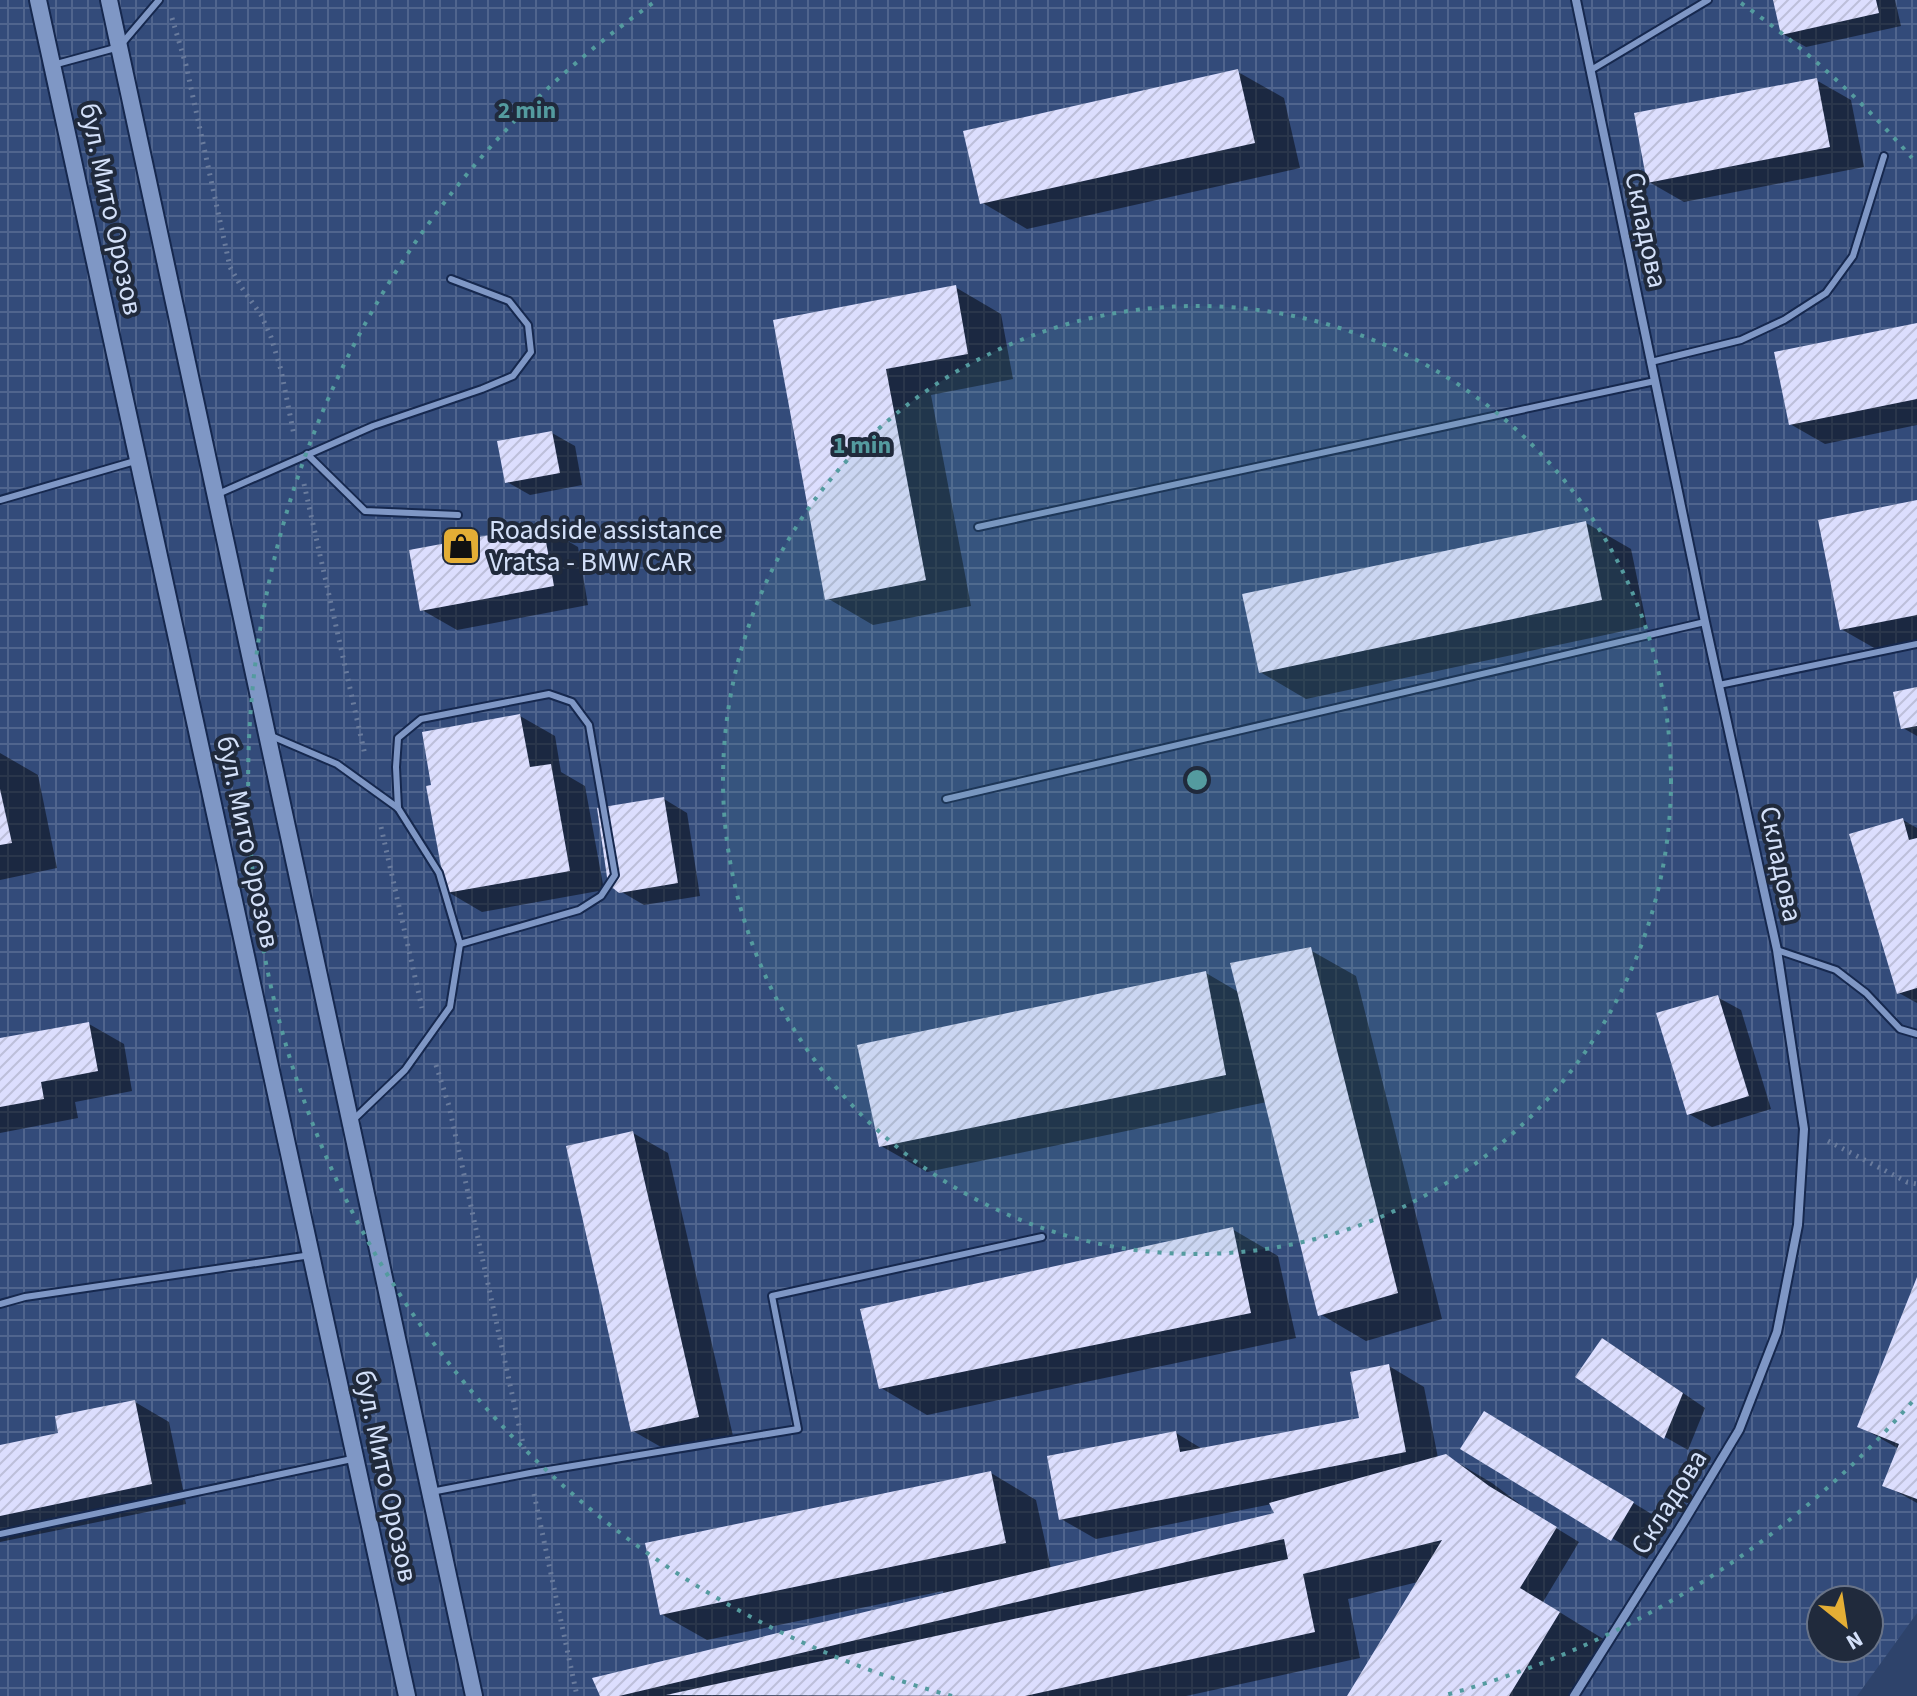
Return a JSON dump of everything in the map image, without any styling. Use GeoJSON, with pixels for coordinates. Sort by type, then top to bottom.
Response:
{"type":"FeatureCollection","features":[{"type":"Feature","properties":{"kind":"main road","name":"бул. Мито Орозов"},"geometry":{"type":"LineString","coordinates":[[38,0],[407,1696]]}},
{"type":"Feature","properties":{"kind":"main road","name":"бул. Мито Орозов"},"geometry":{"type":"LineString","coordinates":[[109,0],[474,1696]]}},
{"type":"Feature","properties":{"kind":"street","name":"Складова"},"geometry":{"type":"LineString","coordinates":[[1574,1696],[1739,1430],[1777,1332],[1798,1225],[1804,1129],[1777,950],[1705,622],[1576,0]]}},
{"type":"Feature","properties":{"kind":"lane"},"geometry":{"type":"LineString","coordinates":[[53,65],[119,47],[159,0]]}},
{"type":"Feature","properties":{"kind":"lane"},"geometry":{"type":"LineString","coordinates":[[1591,70],[1708,0]]}},
{"type":"Feature","properties":{"kind":"lane"},"geometry":{"type":"LineString","coordinates":[[1651,362],[1741,340],[1784,320],[1826,293],[1853,256],[1884,156]]}},
{"type":"Feature","properties":{"kind":"lane"},"geometry":{"type":"LineString","coordinates":[[216,495],[373,426],[513,376],[531,352],[528,325],[509,301],[451,279]]}},
{"type":"Feature","properties":{"kind":"lane"},"geometry":{"type":"LineString","coordinates":[[978,527],[1655,381]]}},
{"type":"Feature","properties":{"kind":"lane"},"geometry":{"type":"LineString","coordinates":[[307,454],[365,511],[458,515]]}},
{"type":"Feature","properties":{"kind":"lane"},"geometry":{"type":"LineString","coordinates":[[0,500],[138,460]]}},
{"type":"Feature","properties":{"kind":"lane"},"geometry":{"type":"LineString","coordinates":[[946,799],[1705,622]]}},
{"type":"Feature","properties":{"kind":"lane"},"geometry":{"type":"LineString","coordinates":[[1719,685],[1917,644]]}},
{"type":"Feature","properties":{"kind":"lane"},"geometry":{"type":"LineString","coordinates":[[398,808],[398,738],[421,719],[549,694],[572,702],[589,725],[615,875],[601,896],[579,910],[460,944]]}},
{"type":"Feature","properties":{"kind":"lane"},"geometry":{"type":"LineString","coordinates":[[267,734],[337,764],[398,808],[439,873],[460,944],[450,1007],[405,1070],[351,1122]]}},
{"type":"Feature","properties":{"kind":"lane"},"geometry":{"type":"LineString","coordinates":[[1777,950],[1836,970],[1866,993],[1900,1029],[1917,1034]]}},
{"type":"Feature","properties":{"kind":"lane"},"geometry":{"type":"LineString","coordinates":[[430,1492],[798,1429],[772,1296],[1042,1237]]}},
{"type":"Feature","properties":{"kind":"lane"},"geometry":{"type":"LineString","coordinates":[[0,1304],[25,1297],[311,1255]]}},
{"type":"Feature","properties":{"kind":"lane"},"geometry":{"type":"LineString","coordinates":[[0,1534],[355,1458]]}},
{"type":"Feature","properties":{"kind":"path"},"geometry":{"type":"LineString","coordinates":[[171,15],[186,65],[230,267],[261,315],[281,370],[372,789],[429,1037],[449,1106],[577,1696]]}},
{"type":"Feature","properties":{"kind":"path"},"geometry":{"type":"LineString","coordinates":[[1804,1129],[1907,1182],[1917,1184]]}},
{"type":"Feature","properties":{"kind":"shaded area"},"geometry":{"type":"Polygon","coordinates":[[[0,0],[1917,0],[1917,1613],[1885,1657],[1885,1584],[1805,1584],[1805,1664],[1880,1664],[1857,1696],[0,1696],[0,0]]]}},
{"type":"Feature","properties":{"kind":"building"},"geometry":{"type":"Polygon","coordinates":[[[1773,0],[1876,0],[1879,13],[1781,35],[1773,0]]]}},
{"type":"Feature","properties":{"kind":"building"},"geometry":{"type":"Polygon","coordinates":[[[1238,69],[1255,143],[980,204],[963,131],[1238,69]]]}},
{"type":"Feature","properties":{"kind":"building"},"geometry":{"type":"Polygon","coordinates":[[[1817,78],[1830,147],[1647,183],[1634,113],[1817,78]]]}},
{"type":"Feature","properties":{"kind":"building"},"geometry":{"type":"Polygon","coordinates":[[[956,285],[968,354],[886,369],[926,580],[825,600],[773,320],[956,285]]]}},
{"type":"Feature","properties":{"kind":"building"},"geometry":{"type":"Polygon","coordinates":[[[1917,323],[1917,399],[1789,425],[1774,352],[1917,323]]]}},
{"type":"Feature","properties":{"kind":"building"},"geometry":{"type":"Polygon","coordinates":[[[552,431],[560,473],[505,483],[497,441],[552,431]]]}},
{"type":"Feature","properties":{"kind":"building"},"geometry":{"type":"Polygon","coordinates":[[[1917,500],[1917,615],[1840,630],[1818,520],[1917,500]]]}},
{"type":"Feature","properties":{"kind":"building"},"geometry":{"type":"Polygon","coordinates":[[[1586,521],[1602,600],[1259,673],[1242,594],[1586,521]]]}},
{"type":"Feature","properties":{"kind":"building"},"geometry":{"type":"Polygon","coordinates":[[[543,525],[554,586],[420,611],[409,550],[543,525]]]}},
{"type":"Feature","properties":{"kind":"building"},"geometry":{"type":"Polygon","coordinates":[[[1917,687],[1917,726],[1901,729],[1893,692],[1917,687]]]}},
{"type":"Feature","properties":{"kind":"building"},"geometry":{"type":"Polygon","coordinates":[[[520,714],[530,767],[551,764],[570,871],[446,893],[426,786],[431,785],[422,732],[520,714]]]}},
{"type":"Feature","properties":{"kind":"building"},"geometry":{"type":"Polygon","coordinates":[[[0,789],[12,843],[0,845],[0,789]]]}},
{"type":"Feature","properties":{"kind":"building"},"geometry":{"type":"Polygon","coordinates":[[[664,797],[678,883],[619,893],[608,884],[597,808],[664,797]]]}},
{"type":"Feature","properties":{"kind":"building"},"geometry":{"type":"Polygon","coordinates":[[[1903,818],[1909,840],[1917,838],[1917,988],[1897,994],[1849,834],[1903,818]]]}},
{"type":"Feature","properties":{"kind":"building"},"geometry":{"type":"Polygon","coordinates":[[[1311,947],[1398,1293],[1318,1316],[1230,963],[1311,947]]]}},
{"type":"Feature","properties":{"kind":"building"},"geometry":{"type":"Polygon","coordinates":[[[1206,971],[1226,1075],[879,1147],[857,1045],[1206,971]]]}},
{"type":"Feature","properties":{"kind":"building"},"geometry":{"type":"Polygon","coordinates":[[[1718,995],[1749,1096],[1687,1115],[1656,1013],[1718,995]]]}},
{"type":"Feature","properties":{"kind":"building"},"geometry":{"type":"Polygon","coordinates":[[[89,1022],[98,1071],[41,1082],[44,1099],[0,1107],[0,1038],[89,1022]]]}},
{"type":"Feature","properties":{"kind":"building"},"geometry":{"type":"Polygon","coordinates":[[[633,1131],[699,1417],[631,1432],[566,1146],[633,1131]]]}},
{"type":"Feature","properties":{"kind":"building"},"geometry":{"type":"Polygon","coordinates":[[[1233,1227],[1251,1313],[879,1389],[860,1309],[1233,1227]]]}},
{"type":"Feature","properties":{"kind":"building"},"geometry":{"type":"Polygon","coordinates":[[[1917,1277],[1917,1499],[1882,1486],[1899,1444],[1857,1427],[1917,1277]]]}},
{"type":"Feature","properties":{"kind":"building"},"geometry":{"type":"Polygon","coordinates":[[[1602,1338],[1683,1393],[1664,1439],[1575,1377],[1602,1338]]]}},
{"type":"Feature","properties":{"kind":"building"},"geometry":{"type":"Polygon","coordinates":[[[1389,1364],[1406,1452],[1059,1520],[1047,1456],[1176,1431],[1180,1452],[1359,1418],[1350,1372],[1389,1364]]]}},
{"type":"Feature","properties":{"kind":"building"},"geometry":{"type":"Polygon","coordinates":[[[135,1400],[152,1484],[0,1516],[0,1445],[58,1433],[55,1416],[135,1400]]]}},
{"type":"Feature","properties":{"kind":"building"},"geometry":{"type":"Polygon","coordinates":[[[1484,1411],[1634,1502],[1611,1541],[1460,1449],[1484,1411]]]}},
{"type":"Feature","properties":{"kind":"building"},"geometry":{"type":"Polygon","coordinates":[[[1446,1454],[1489,1486],[1557,1527],[1520,1588],[1560,1612],[1509,1696],[1347,1696],[1442,1540],[1303,1574],[1315,1632],[1025,1696],[666,1695],[1288,1559],[1284,1539],[619,1696],[600,1696],[592,1678],[1274,1513],[1269,1503],[1446,1454]]]}},
{"type":"Feature","properties":{"kind":"building"},"geometry":{"type":"Polygon","coordinates":[[[991,1471],[1006,1543],[660,1615],[645,1543],[991,1471]]]}},
{"type":"Feature","properties":{"kind":"place","name":"Roadside assistance Vratsa - BMW CAR"},"geometry":{"type":"Point","coordinates":[461,546]}}]}
